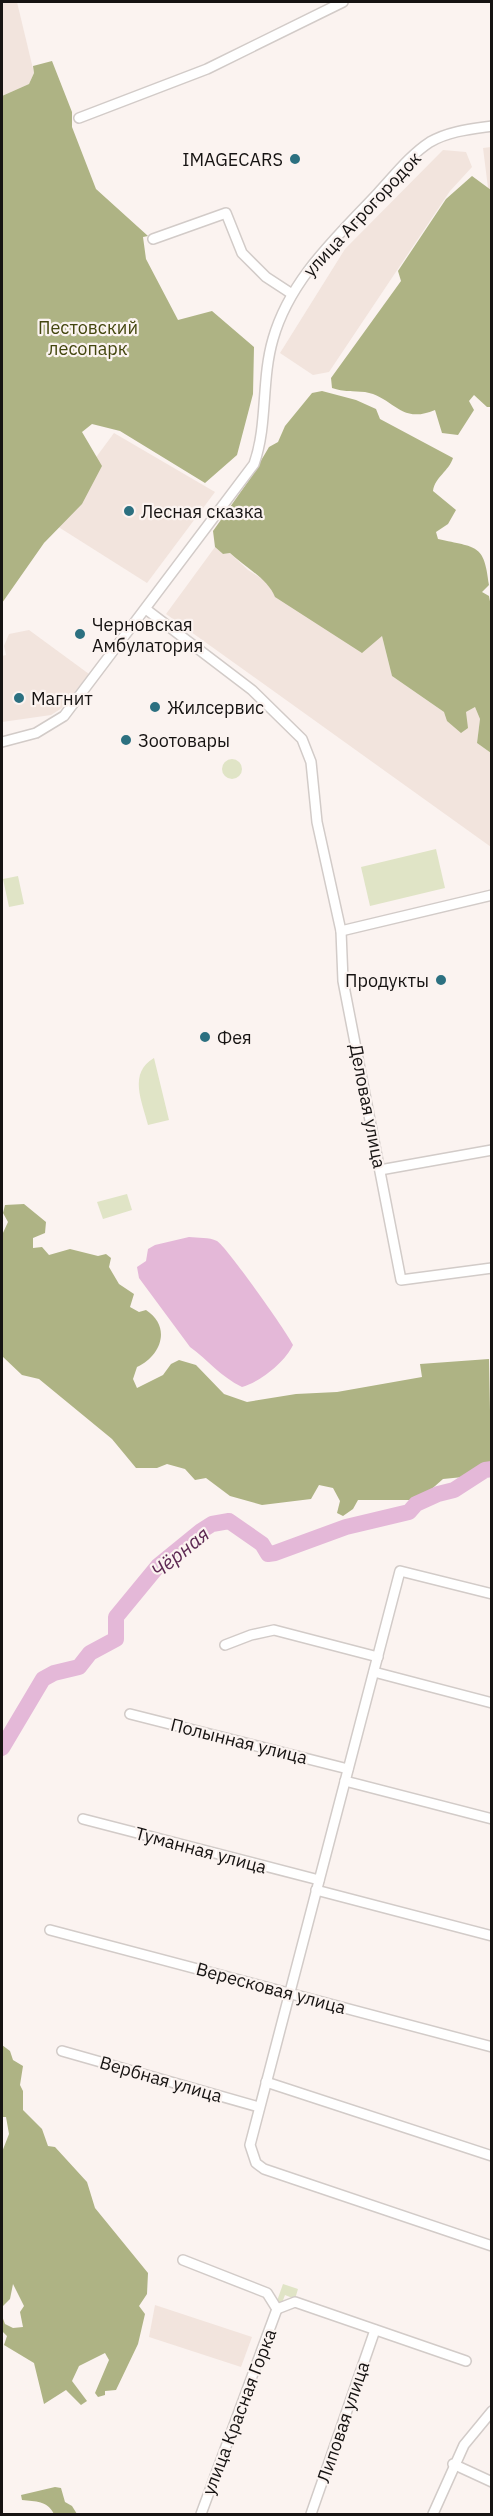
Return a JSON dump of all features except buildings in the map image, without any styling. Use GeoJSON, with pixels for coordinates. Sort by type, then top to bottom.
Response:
{"type":"FeatureCollection","features":[{"type":"Feature","properties":{"kind":"street"},"geometry":{"type":"LineString","coordinates":[[79,118],[207,69],[343,2]]}},
{"type":"Feature","properties":{"kind":"street","name":"улица Агрогородок"},"geometry":{"type":"LineString","coordinates":[[2,742],[36,733],[64,716],[147,610],[254,464],[261,445],[264,389],[272,341],[292,294],[316,260],[422,148],[452,133],[492,126]]}},
{"type":"Feature","properties":{"kind":"street"},"geometry":{"type":"LineString","coordinates":[[153,239],[226,213],[242,253],[266,277],[292,294]]}},
{"type":"Feature","properties":{"kind":"street","name":"Деловая улица"},"geometry":{"type":"LineString","coordinates":[[147,610],[252,690],[302,739],[311,762],[317,822],[341,931],[343,981],[401,1280],[492,1268]]}},
{"type":"Feature","properties":{"kind":"street"},"geometry":{"type":"LineString","coordinates":[[341,931],[492,896]]}},
{"type":"Feature","properties":{"kind":"street"},"geometry":{"type":"LineString","coordinates":[[380,1170],[492,1150]]}},
{"type":"Feature","properties":{"kind":"street"},"geometry":{"type":"LineString","coordinates":[[492,1594],[400,1571],[250,2145],[256,2163],[264,2169],[492,2246]]}},
{"type":"Feature","properties":{"kind":"street"},"geometry":{"type":"LineString","coordinates":[[225,1646],[251,1635],[274,1630],[378,1657]]}},
{"type":"Feature","properties":{"kind":"street"},"geometry":{"type":"LineString","coordinates":[[374,1672],[492,1703]]}},
{"type":"Feature","properties":{"kind":"street","name":"Полынная улица"},"geometry":{"type":"LineString","coordinates":[[130,1713],[348,1769]]}},
{"type":"Feature","properties":{"kind":"street"},"geometry":{"type":"LineString","coordinates":[[345,1781],[492,1819]]}},
{"type":"Feature","properties":{"kind":"street","name":"Туманная улица"},"geometry":{"type":"LineString","coordinates":[[83,1819],[492,1936]]}},
{"type":"Feature","properties":{"kind":"street","name":"Вересковая улица"},"geometry":{"type":"LineString","coordinates":[[50,1930],[492,2048]]}},
{"type":"Feature","properties":{"kind":"street","name":"Вербная улица"},"geometry":{"type":"LineString","coordinates":[[62,2051],[259,2108]]}},
{"type":"Feature","properties":{"kind":"street"},"geometry":{"type":"LineString","coordinates":[[266,2082],[492,2156]]}},
{"type":"Feature","properties":{"kind":"street"},"geometry":{"type":"LineString","coordinates":[[183,2260],[267,2293],[277,2309],[295,2302],[466,2361]]}},
{"type":"Feature","properties":{"kind":"street","name":"улица Красная Горка"},"geometry":{"type":"LineString","coordinates":[[201,2514],[277,2309]]}},
{"type":"Feature","properties":{"kind":"street","name":"Липовая улица"},"geometry":{"type":"LineString","coordinates":[[311,2514],[375,2330]]}},
{"type":"Feature","properties":{"kind":"street"},"geometry":{"type":"LineString","coordinates":[[433,2514],[453,2464],[471,2435],[492,2411]]}},
{"type":"Feature","properties":{"kind":"street"},"geometry":{"type":"LineString","coordinates":[[453,2464],[492,2482]]}},
{"type":"Feature","properties":{"kind":"shaded area"},"geometry":{"type":"Polygon","coordinates":[[[2,2],[17,2],[34,73],[29,84],[2,96],[2,2]]]}},
{"type":"Feature","properties":{"kind":"shaded area"},"geometry":{"type":"Polygon","coordinates":[[[491,147],[491,190],[488,188],[483,148],[491,147]]]}},
{"type":"Feature","properties":{"kind":"shaded area"},"geometry":{"type":"Polygon","coordinates":[[[443,150],[466,152],[472,167],[450,191],[329,372],[313,375],[280,353],[345,249],[443,150]]]}},
{"type":"Feature","properties":{"kind":"shaded area","name":"Лесная сказка"},"geometry":{"type":"Polygon","coordinates":[[[114,433],[215,492],[147,583],[49,521],[114,433]]]}},
{"type":"Feature","properties":{"kind":"shaded area"},"geometry":{"type":"Polygon","coordinates":[[[215,547],[223,554],[230,553],[248,570],[270,584],[382,636],[392,676],[444,712],[466,712],[475,707],[480,719],[477,743],[491,753],[491,847],[166,614],[215,547]]]}},
{"type":"Feature","properties":{"kind":"shaded area"},"geometry":{"type":"Polygon","coordinates":[[[29,630],[89,674],[62,708],[51,715],[2,722],[2,656],[6,655],[4,646],[9,634],[29,630]]]}},
{"type":"Feature","properties":{"kind":"shaded area"},"geometry":{"type":"Polygon","coordinates":[[[189,1237],[207,1238],[223,1246],[293,1345],[278,1364],[264,1376],[242,1387],[190,1347],[139,1278],[137,1267],[146,1261],[148,1249],[155,1245],[189,1237]]]}},
{"type":"Feature","properties":{"kind":"shaded area"},"geometry":{"type":"Polygon","coordinates":[[[155,2305],[252,2337],[241,2367],[149,2337],[155,2305]]]}},
{"type":"Feature","properties":{"kind":"green space","name":"Пестовский лесопарк"},"geometry":{"type":"Polygon","coordinates":[[[52,61],[72,112],[72,127],[96,189],[148,236],[143,237],[146,259],[178,320],[212,311],[254,347],[253,394],[237,455],[205,483],[120,431],[92,424],[82,432],[102,466],[82,504],[44,543],[2,603],[2,96],[29,84],[34,73],[33,66],[52,61]]]}},
{"type":"Feature","properties":{"kind":"green space"},"geometry":{"type":"Polygon","coordinates":[[[472,176],[491,190],[491,407],[487,407],[474,395],[469,401],[474,410],[458,435],[442,433],[435,410],[423,414],[405,412],[375,395],[332,388],[331,378],[401,281],[398,271],[446,199],[472,176]]]}},
{"type":"Feature","properties":{"kind":"green space"},"geometry":{"type":"Polygon","coordinates":[[[322,391],[356,400],[376,409],[380,419],[453,458],[436,482],[433,491],[456,510],[448,524],[436,532],[438,539],[470,546],[476,550],[481,554],[487,571],[489,585],[482,592],[489,596],[491,607],[491,753],[477,743],[480,719],[475,707],[466,712],[468,728],[461,733],[447,721],[444,712],[392,676],[382,636],[362,653],[275,597],[267,584],[256,574],[230,553],[223,554],[215,547],[213,531],[252,476],[269,447],[278,442],[285,426],[312,393],[322,391]]]}},
{"type":"Feature","properties":{"kind":"green space"},"geometry":{"type":"Polygon","coordinates":[[[232,759],[239,762],[242,769],[239,776],[232,779],[225,776],[222,769],[225,762],[232,759]]]}},
{"type":"Feature","properties":{"kind":"green space"},"geometry":{"type":"Polygon","coordinates":[[[436,849],[445,888],[370,906],[361,867],[436,849]]]}},
{"type":"Feature","properties":{"kind":"green space"},"geometry":{"type":"Polygon","coordinates":[[[18,876],[24,904],[9,907],[3,879],[18,876]]]}},
{"type":"Feature","properties":{"kind":"green space"},"geometry":{"type":"Polygon","coordinates":[[[154,1058],[169,1120],[148,1125],[140,1097],[139,1079],[146,1064],[154,1058]]]}},
{"type":"Feature","properties":{"kind":"green space"},"geometry":{"type":"Polygon","coordinates":[[[127,1194],[132,1210],[103,1219],[97,1202],[127,1194]]]}},
{"type":"Feature","properties":{"kind":"green space"},"geometry":{"type":"Polygon","coordinates":[[[24,1204],[46,1222],[45,1233],[33,1238],[33,1248],[42,1247],[49,1255],[70,1249],[98,1256],[106,1254],[111,1258],[109,1267],[119,1284],[134,1294],[130,1307],[139,1312],[146,1310],[159,1325],[161,1333],[157,1349],[152,1356],[137,1367],[133,1379],[137,1388],[163,1375],[171,1364],[179,1360],[196,1365],[224,1394],[247,1402],[296,1394],[337,1392],[422,1377],[420,1364],[489,1359],[491,1462],[463,1477],[443,1479],[426,1494],[410,1500],[358,1500],[353,1509],[343,1516],[337,1513],[340,1501],[333,1488],[319,1485],[311,1499],[262,1505],[230,1496],[206,1478],[195,1480],[185,1469],[167,1464],[157,1468],[136,1468],[112,1439],[39,1379],[22,1375],[2,1356],[2,1235],[8,1222],[3,1213],[5,1205],[24,1204]]]}},
{"type":"Feature","properties":{"kind":"green space"},"geometry":{"type":"Polygon","coordinates":[[[2,2045],[10,2051],[13,2060],[23,2066],[20,2085],[23,2091],[23,2110],[42,2129],[48,2146],[55,2147],[87,2182],[95,2208],[148,2273],[147,2294],[139,2306],[145,2314],[138,2344],[116,2390],[105,2391],[105,2395],[98,2397],[95,2393],[109,2360],[105,2353],[79,2366],[72,2381],[87,2401],[81,2405],[66,2390],[44,2404],[34,2363],[4,2345],[7,2336],[2,2331],[2,2316],[5,2324],[13,2328],[23,2327],[20,2312],[24,2306],[13,2284],[10,2299],[2,2307],[2,2152],[9,2134],[6,2117],[2,2117],[2,2045]]]}},
{"type":"Feature","properties":{"kind":"green space"},"geometry":{"type":"Polygon","coordinates":[[[283,2284],[298,2289],[295,2299],[285,2295],[282,2303],[277,2301],[283,2284]]]}},
{"type":"Feature","properties":{"kind":"green space"},"geometry":{"type":"Polygon","coordinates":[[[55,2487],[61,2488],[65,2502],[72,2506],[77,2514],[54,2514],[44,2504],[22,2500],[21,2495],[55,2487]]]}},
{"type":"Feature","properties":{"kind":"waterway","name":"Чёрная"},"geometry":{"type":"LineString","coordinates":[[2,1748],[43,1679],[54,1673],[79,1667],[90,1653],[116,1639],[116,1617],[158,1566],[212,1524],[229,1521],[262,1544],[268,1554],[275,1553],[346,1527],[409,1512],[416,1504],[454,1490],[485,1470],[492,1469]]}},
{"type":"Feature","properties":{"kind":"place","name":"IMAGECARS"},"geometry":{"type":"Point","coordinates":[295,159]}},
{"type":"Feature","properties":{"kind":"place","name":"Лесная сказка"},"geometry":{"type":"Point","coordinates":[129,511]}},
{"type":"Feature","properties":{"kind":"place","name":"Черновская Амбулатория"},"geometry":{"type":"Point","coordinates":[80,634]}},
{"type":"Feature","properties":{"kind":"place","name":"Магнит"},"geometry":{"type":"Point","coordinates":[19,698]}},
{"type":"Feature","properties":{"kind":"place","name":"Жилсервис"},"geometry":{"type":"Point","coordinates":[155,707]}},
{"type":"Feature","properties":{"kind":"place","name":"Зоотовары"},"geometry":{"type":"Point","coordinates":[126,740]}},
{"type":"Feature","properties":{"kind":"place","name":"Продукты"},"geometry":{"type":"Point","coordinates":[441,980]}},
{"type":"Feature","properties":{"kind":"place","name":"Фея"},"geometry":{"type":"Point","coordinates":[205,1037]}}]}
